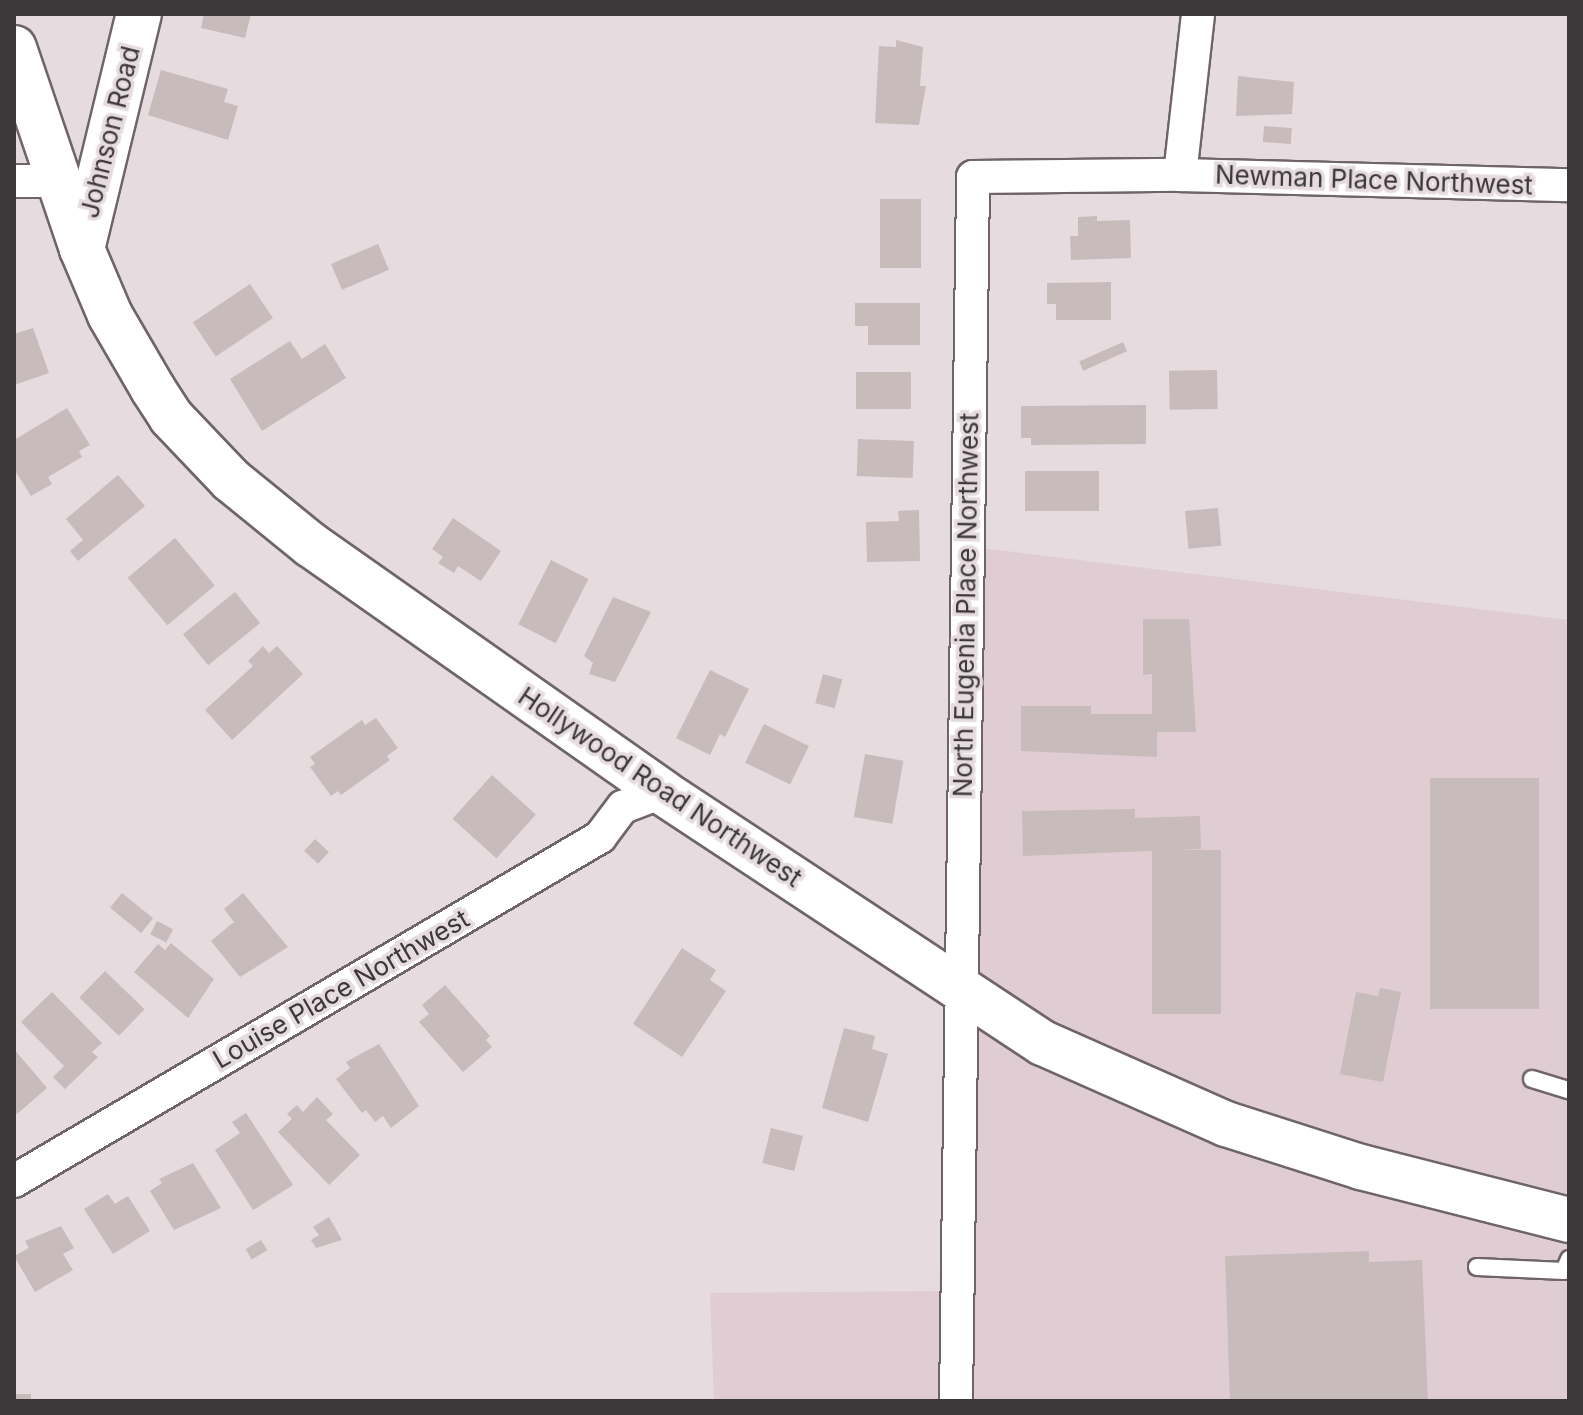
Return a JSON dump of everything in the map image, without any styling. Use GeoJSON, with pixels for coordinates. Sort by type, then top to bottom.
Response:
{"type":"FeatureCollection","features":[{"type":"Feature","properties":{"kind":"street","name":"Johnson Road"},"geometry":{"type":"LineString","coordinates":[[82,249],[139,14]]}},
{"type":"Feature","properties":{"kind":"street"},"geometry":{"type":"LineString","coordinates":[[1180,175],[1198,14]]}},
{"type":"Feature","properties":{"kind":"street","name":"Hollywood Road Northwest"},"geometry":{"type":"LineString","coordinates":[[14,48],[35,181],[82,249],[110,315],[153,389],[171,417],[231,480],[311,545],[662,792],[1043,1043],[1226,1124],[1361,1167],[1569,1220]]}},
{"type":"Feature","properties":{"kind":"street","name":"Newman Place Northwest"},"geometry":{"type":"LineString","coordinates":[[1180,175],[1569,185]]}},
{"type":"Feature","properties":{"kind":"street","name":"North Eugenia Place Northwest"},"geometry":{"type":"LineString","coordinates":[[956,1401],[973,177],[1180,175]]}},
{"type":"Feature","properties":{"kind":"street","name":"Louise Place Northwest"},"geometry":{"type":"LineString","coordinates":[[14,1181],[600,837],[623,807],[662,792]]}},
{"type":"Feature","properties":{"kind":"lane"},"geometry":{"type":"LineString","coordinates":[[1532,1079],[1569,1090]]}},
{"type":"Feature","properties":{"kind":"lane"},"geometry":{"type":"LineString","coordinates":[[1477,1267],[1564,1271],[1569,1259]]}},
{"type":"Feature","properties":{"kind":"shaded area"},"geometry":{"type":"Polygon","coordinates":[[[966,546],[1569,620],[1569,1401],[714,1401],[710,1293],[939,1291],[966,546]]]}},
{"type":"Feature","properties":{"kind":"building"},"geometry":{"type":"Polygon","coordinates":[[[204,14],[251,14],[245,38],[201,28],[204,14]]]}},
{"type":"Feature","properties":{"kind":"building"},"geometry":{"type":"Polygon","coordinates":[[[896,40],[923,47],[920,86],[926,86],[919,125],[875,123],[879,46],[896,47],[896,40]]]}},
{"type":"Feature","properties":{"kind":"building"},"geometry":{"type":"Polygon","coordinates":[[[161,70],[228,89],[224,102],[238,106],[228,140],[148,115],[161,70]]]}},
{"type":"Feature","properties":{"kind":"building"},"geometry":{"type":"Polygon","coordinates":[[[1238,76],[1294,82],[1292,114],[1236,116],[1238,76]]]}},
{"type":"Feature","properties":{"kind":"building"},"geometry":{"type":"Polygon","coordinates":[[[1264,126],[1292,128],[1291,144],[1263,142],[1264,126]]]}},
{"type":"Feature","properties":{"kind":"building"},"geometry":{"type":"Polygon","coordinates":[[[880,199],[921,199],[921,268],[880,268],[880,199]]]}},
{"type":"Feature","properties":{"kind":"building"},"geometry":{"type":"Polygon","coordinates":[[[1097,216],[1097,221],[1130,220],[1131,258],[1071,260],[1070,236],[1078,236],[1078,217],[1097,216]]]}},
{"type":"Feature","properties":{"kind":"building"},"geometry":{"type":"Polygon","coordinates":[[[378,244],[389,270],[342,290],[331,264],[378,244]]]}},
{"type":"Feature","properties":{"kind":"building"},"geometry":{"type":"Polygon","coordinates":[[[1111,282],[1111,320],[1056,320],[1056,304],[1047,304],[1047,283],[1111,282]]]}},
{"type":"Feature","properties":{"kind":"building"},"geometry":{"type":"Polygon","coordinates":[[[250,284],[273,318],[216,357],[193,323],[250,284]]]}},
{"type":"Feature","properties":{"kind":"building"},"geometry":{"type":"Polygon","coordinates":[[[855,303],[920,303],[920,345],[868,345],[868,326],[855,326],[855,303]]]}},
{"type":"Feature","properties":{"kind":"building"},"geometry":{"type":"Polygon","coordinates":[[[33,328],[49,373],[14,385],[14,334],[33,328]]]}},
{"type":"Feature","properties":{"kind":"building"},"geometry":{"type":"Polygon","coordinates":[[[290,341],[302,359],[325,344],[346,378],[262,431],[230,379],[290,341]]]}},
{"type":"Feature","properties":{"kind":"building"},"geometry":{"type":"Polygon","coordinates":[[[1123,342],[1127,351],[1083,371],[1079,362],[1123,342]]]}},
{"type":"Feature","properties":{"kind":"building"},"geometry":{"type":"Polygon","coordinates":[[[1217,370],[1218,409],[1170,410],[1169,371],[1217,370]]]}},
{"type":"Feature","properties":{"kind":"building"},"geometry":{"type":"Polygon","coordinates":[[[856,372],[911,372],[911,409],[856,409],[856,372]]]}},
{"type":"Feature","properties":{"kind":"building"},"geometry":{"type":"Polygon","coordinates":[[[1146,405],[1146,444],[1031,445],[1031,438],[1021,438],[1021,406],[1146,405]]]}},
{"type":"Feature","properties":{"kind":"building"},"geometry":{"type":"Polygon","coordinates":[[[67,408],[90,445],[79,451],[82,457],[48,477],[52,484],[31,496],[14,469],[14,440],[67,408]]]}},
{"type":"Feature","properties":{"kind":"building"},"geometry":{"type":"Polygon","coordinates":[[[858,439],[914,441],[913,478],[857,476],[858,439]]]}},
{"type":"Feature","properties":{"kind":"building"},"geometry":{"type":"Polygon","coordinates":[[[1025,471],[1099,471],[1099,511],[1025,511],[1025,471]]]}},
{"type":"Feature","properties":{"kind":"building"},"geometry":{"type":"Polygon","coordinates":[[[118,475],[145,506],[78,561],[70,551],[83,540],[66,519],[118,475]]]}},
{"type":"Feature","properties":{"kind":"building"},"geometry":{"type":"Polygon","coordinates":[[[1218,508],[1221,546],[1188,549],[1185,511],[1218,508]]]}},
{"type":"Feature","properties":{"kind":"building"},"geometry":{"type":"Polygon","coordinates":[[[919,510],[920,561],[867,562],[866,522],[899,521],[898,511],[919,510]]]}},
{"type":"Feature","properties":{"kind":"building"},"geometry":{"type":"Polygon","coordinates":[[[453,518],[501,551],[481,581],[458,566],[454,573],[438,563],[443,557],[432,549],[453,518]]]}},
{"type":"Feature","properties":{"kind":"building"},"geometry":{"type":"Polygon","coordinates":[[[175,538],[215,585],[167,625],[128,578],[175,538]]]}},
{"type":"Feature","properties":{"kind":"building"},"geometry":{"type":"Polygon","coordinates":[[[551,560],[588,579],[556,643],[518,624],[551,560]]]}},
{"type":"Feature","properties":{"kind":"building"},"geometry":{"type":"Polygon","coordinates":[[[235,592],[260,623],[208,665],[183,634],[235,592]]]}},
{"type":"Feature","properties":{"kind":"building"},"geometry":{"type":"Polygon","coordinates":[[[613,597],[651,612],[615,682],[589,674],[593,663],[584,656],[613,597]]]}},
{"type":"Feature","properties":{"kind":"building"},"geometry":{"type":"Polygon","coordinates":[[[1143,619],[1189,619],[1196,732],[1157,732],[1157,757],[1021,751],[1021,706],[1091,706],[1091,714],[1152,714],[1152,674],[1143,675],[1143,619]]]}},
{"type":"Feature","properties":{"kind":"building"},"geometry":{"type":"Polygon","coordinates":[[[263,646],[269,653],[277,646],[303,674],[232,740],[205,710],[253,666],[248,661],[263,646]]]}},
{"type":"Feature","properties":{"kind":"building"},"geometry":{"type":"Polygon","coordinates":[[[710,670],[749,689],[725,737],[720,734],[710,755],[676,738],[710,670]]]}},
{"type":"Feature","properties":{"kind":"building"},"geometry":{"type":"Polygon","coordinates":[[[823,674],[842,679],[835,708],[815,703],[823,674]]]}},
{"type":"Feature","properties":{"kind":"building"},"geometry":{"type":"Polygon","coordinates":[[[376,718],[398,748],[387,756],[390,760],[341,795],[338,791],[331,796],[310,767],[315,764],[310,757],[362,720],[365,725],[376,718]]]}},
{"type":"Feature","properties":{"kind":"building"},"geometry":{"type":"Polygon","coordinates":[[[764,724],[809,746],[790,785],[745,763],[764,724]]]}},
{"type":"Feature","properties":{"kind":"building"},"geometry":{"type":"Polygon","coordinates":[[[865,754],[903,761],[892,824],[854,817],[865,754]]]}},
{"type":"Feature","properties":{"kind":"building"},"geometry":{"type":"Polygon","coordinates":[[[492,775],[536,814],[496,858],[453,819],[492,775]]]}},
{"type":"Feature","properties":{"kind":"building"},"geometry":{"type":"Polygon","coordinates":[[[1430,778],[1539,778],[1539,1009],[1430,1009],[1430,778]]]}},
{"type":"Feature","properties":{"kind":"building"},"geometry":{"type":"Polygon","coordinates":[[[1135,809],[1135,818],[1200,816],[1201,849],[1023,856],[1022,811],[1135,809]]]}},
{"type":"Feature","properties":{"kind":"building"},"geometry":{"type":"Polygon","coordinates":[[[315,839],[329,852],[318,864],[304,851],[315,839]]]}},
{"type":"Feature","properties":{"kind":"building"},"geometry":{"type":"Polygon","coordinates":[[[1152,850],[1221,850],[1221,1014],[1152,1014],[1152,850]]]}},
{"type":"Feature","properties":{"kind":"building"},"geometry":{"type":"Polygon","coordinates":[[[122,893],[153,918],[141,933],[110,908],[122,893]]]}},
{"type":"Feature","properties":{"kind":"building"},"geometry":{"type":"Polygon","coordinates":[[[243,893],[288,947],[240,977],[211,941],[234,922],[224,909],[243,893]]]}},
{"type":"Feature","properties":{"kind":"building"},"geometry":{"type":"Polygon","coordinates":[[[157,921],[173,929],[166,943],[150,934],[157,921]]]}},
{"type":"Feature","properties":{"kind":"building"},"geometry":{"type":"Polygon","coordinates":[[[171,943],[214,979],[188,1018],[134,972],[158,944],[165,950],[171,943]]]}},
{"type":"Feature","properties":{"kind":"building"},"geometry":{"type":"Polygon","coordinates":[[[682,948],[716,970],[710,980],[726,991],[682,1057],[633,1024],[682,948]]]}},
{"type":"Feature","properties":{"kind":"building"},"geometry":{"type":"Polygon","coordinates":[[[105,971],[145,1009],[119,1036],[79,998],[105,971]]]}},
{"type":"Feature","properties":{"kind":"building"},"geometry":{"type":"Polygon","coordinates":[[[445,985],[490,1036],[486,1040],[492,1047],[463,1072],[419,1022],[429,1014],[422,1005],[445,985]]]}},
{"type":"Feature","properties":{"kind":"building"},"geometry":{"type":"Polygon","coordinates":[[[1380,988],[1401,992],[1383,1082],[1340,1074],[1356,992],[1378,996],[1380,988]]]}},
{"type":"Feature","properties":{"kind":"building"},"geometry":{"type":"Polygon","coordinates":[[[52,992],[102,1043],[92,1052],[98,1057],[65,1089],[53,1077],[64,1066],[21,1022],[52,992]]]}},
{"type":"Feature","properties":{"kind":"building"},"geometry":{"type":"Polygon","coordinates":[[[844,1028],[875,1036],[872,1049],[888,1054],[868,1122],[822,1108],[844,1028]]]}},
{"type":"Feature","properties":{"kind":"building"},"geometry":{"type":"Polygon","coordinates":[[[379,1044],[419,1106],[391,1128],[383,1116],[375,1122],[366,1110],[362,1113],[336,1079],[350,1068],[346,1062],[379,1044]]]}},
{"type":"Feature","properties":{"kind":"building"},"geometry":{"type":"Polygon","coordinates":[[[14,1049],[47,1088],[17,1114],[14,1110],[14,1049]]]}},
{"type":"Feature","properties":{"kind":"building"},"geometry":{"type":"Polygon","coordinates":[[[317,1097],[333,1114],[326,1120],[360,1155],[329,1185],[278,1132],[292,1119],[287,1114],[297,1105],[303,1112],[317,1097]]]}},
{"type":"Feature","properties":{"kind":"building"},"geometry":{"type":"Polygon","coordinates":[[[246,1113],[293,1185],[253,1210],[215,1150],[240,1133],[232,1122],[246,1113]]]}},
{"type":"Feature","properties":{"kind":"building"},"geometry":{"type":"Polygon","coordinates":[[[771,1128],[803,1136],[794,1171],[762,1163],[771,1128]]]}},
{"type":"Feature","properties":{"kind":"building"},"geometry":{"type":"Polygon","coordinates":[[[193,1163],[221,1208],[174,1230],[150,1191],[162,1183],[159,1179],[193,1163]]]}},
{"type":"Feature","properties":{"kind":"building"},"geometry":{"type":"Polygon","coordinates":[[[108,1194],[115,1204],[128,1196],[150,1231],[113,1254],[84,1209],[108,1194]]]}},
{"type":"Feature","properties":{"kind":"building"},"geometry":{"type":"Polygon","coordinates":[[[329,1217],[342,1240],[316,1248],[311,1240],[319,1235],[313,1227],[329,1217]]]}},
{"type":"Feature","properties":{"kind":"building"},"geometry":{"type":"Polygon","coordinates":[[[61,1226],[74,1248],[63,1254],[73,1270],[35,1292],[14,1256],[29,1248],[25,1241],[61,1226]]]}},
{"type":"Feature","properties":{"kind":"building"},"geometry":{"type":"Polygon","coordinates":[[[261,1240],[267,1250],[252,1260],[246,1249],[261,1240]]]}},
{"type":"Feature","properties":{"kind":"building"},"geometry":{"type":"Polygon","coordinates":[[[1369,1251],[1369,1262],[1422,1260],[1428,1401],[1230,1401],[1225,1256],[1369,1251]]]}},
{"type":"Feature","properties":{"kind":"building"},"geometry":{"type":"Polygon","coordinates":[[[14,1394],[31,1394],[31,1401],[14,1401],[14,1394]]]}}]}
